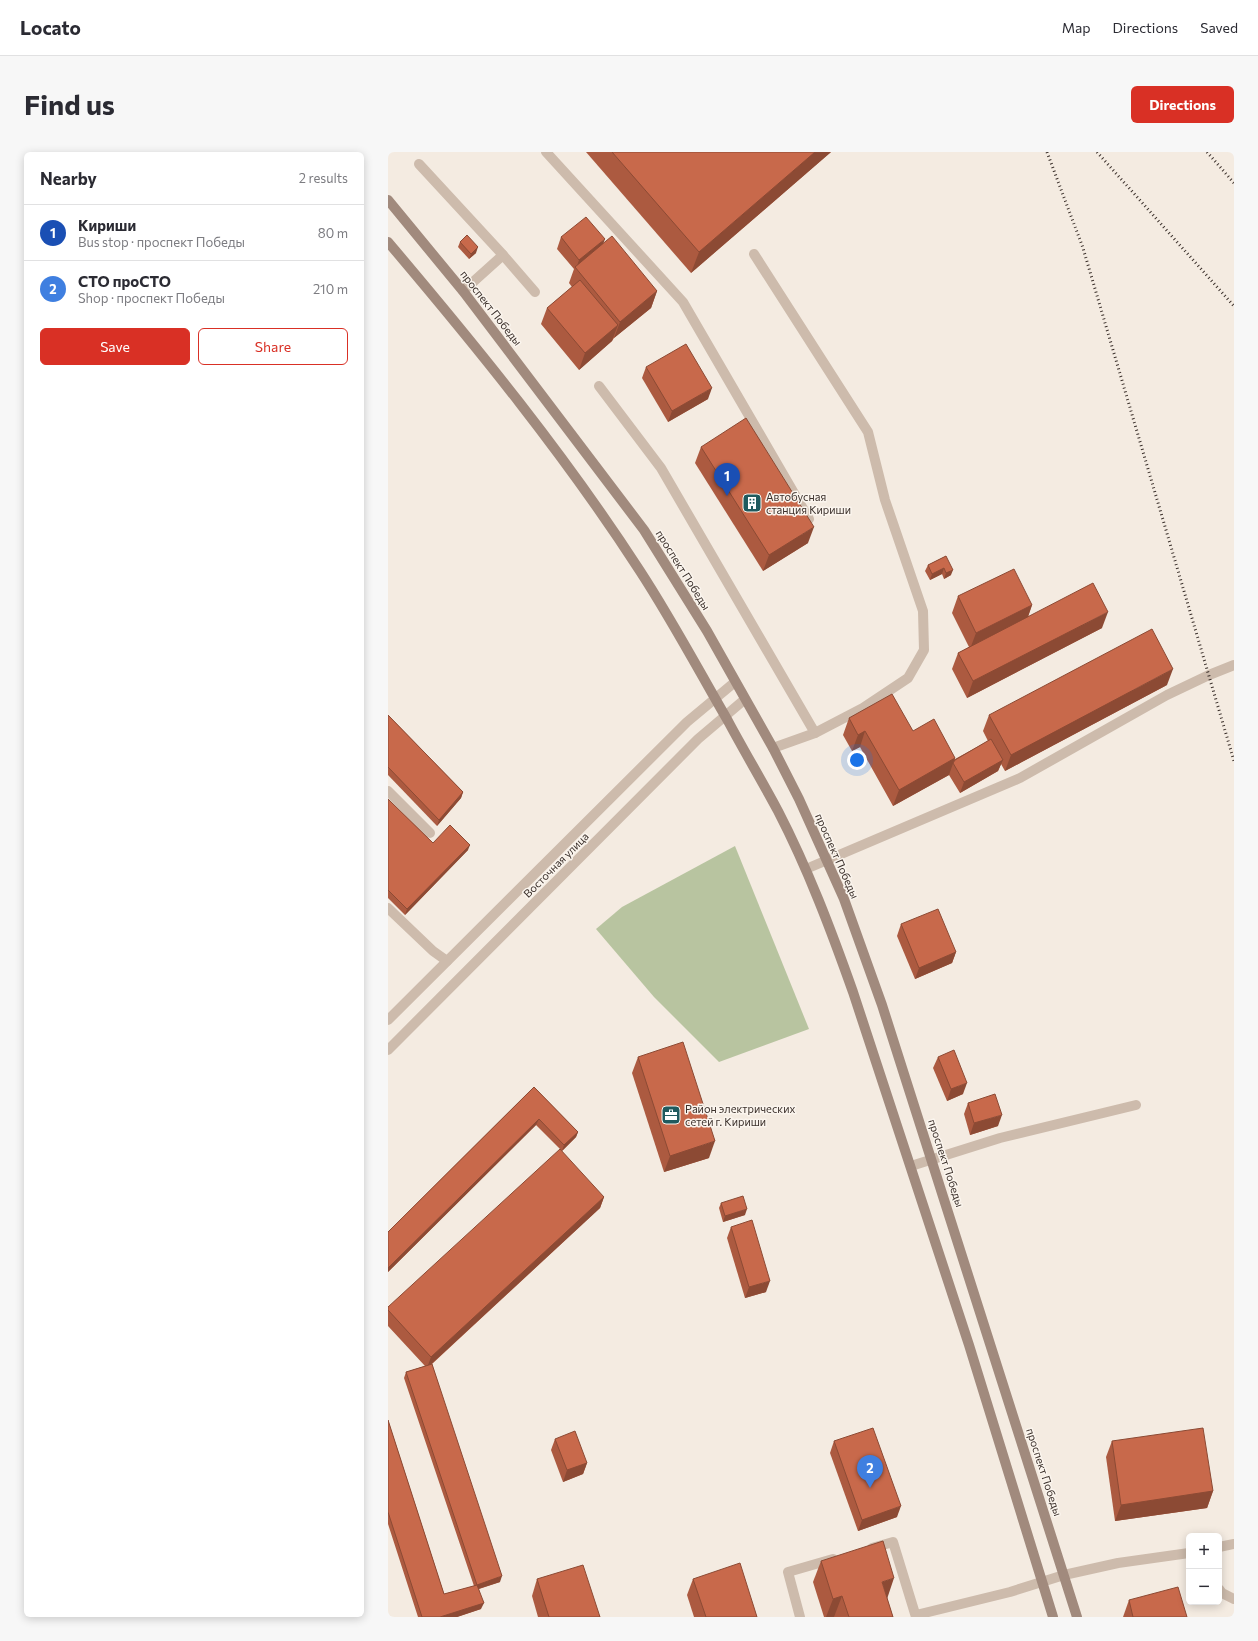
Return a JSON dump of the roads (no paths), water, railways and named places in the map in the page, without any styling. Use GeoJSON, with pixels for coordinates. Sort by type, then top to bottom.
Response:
{"type":"FeatureCollection","features":[{"type":"Feature","properties":{"kind":"main road","name":"проспект Победы"},"geometry":{"type":"LineString","coordinates":[[388,200],[463,291],[644,530],[707,631],[799,799],[844,899],[882,1005],[1077,1617]]}},
{"type":"Feature","properties":{"kind":"main road"},"geometry":{"type":"LineString","coordinates":[[388,242],[452,317],[510,390],[577,481],[640,571],[664,609],[778,811],[806,869],[836,943],[969,1346],[1052,1617]]}},
{"type":"Feature","properties":{"kind":"street"},"geometry":{"type":"LineString","coordinates":[[546,152],[683,302],[812,524]]}},
{"type":"Feature","properties":{"kind":"street"},"geometry":{"type":"LineString","coordinates":[[419,164],[503,255],[534,292]]}},
{"type":"Feature","properties":{"kind":"street"},"geometry":{"type":"LineString","coordinates":[[754,254],[868,432],[885,500],[923,611],[924,650],[908,678],[863,708],[815,733],[772,748]]}},
{"type":"Feature","properties":{"kind":"street"},"geometry":{"type":"LineString","coordinates":[[463,291],[503,255]]}},
{"type":"Feature","properties":{"kind":"street"},"geometry":{"type":"LineString","coordinates":[[599,386],[661,468],[815,733]]}},
{"type":"Feature","properties":{"kind":"street"},"geometry":{"type":"LineString","coordinates":[[806,869],[1020,778],[1167,695],[1234,665]]}},
{"type":"Feature","properties":{"kind":"street","name":"Восточная улица"},"geometry":{"type":"LineString","coordinates":[[388,1020],[687,722],[735,682]]}},
{"type":"Feature","properties":{"kind":"street","name":"Восточная улица"},"geometry":{"type":"LineString","coordinates":[[388,1050],[698,739],[744,700]]}},
{"type":"Feature","properties":{"kind":"street"},"geometry":{"type":"LineString","coordinates":[[388,791],[430,833]]}},
{"type":"Feature","properties":{"kind":"street"},"geometry":{"type":"LineString","coordinates":[[388,908],[433,951],[447,961]]}},
{"type":"Feature","properties":{"kind":"street"},"geometry":{"type":"LineString","coordinates":[[910,1166],[1000,1138],[1136,1106]]}},
{"type":"Feature","properties":{"kind":"street"},"geometry":{"type":"LineString","coordinates":[[863,1550],[893,1542],[916,1616],[1010,1592],[1064,1575],[1118,1563],[1186,1553]]}},
{"type":"Feature","properties":{"kind":"street"},"geometry":{"type":"LineString","coordinates":[[1222,1546],[1234,1544]]}},
{"type":"Feature","properties":{"kind":"street"},"geometry":{"type":"LineString","coordinates":[[800,1617],[788,1572],[840,1557]]}},
{"type":"Feature","properties":{"kind":"street"},"geometry":{"type":"LineString","coordinates":[[1222,1593],[1234,1599]]}},
{"type":"Feature","properties":{"kind":"railway"},"geometry":{"type":"LineString","coordinates":[[1047,152],[1083,248],[1234,761]]}},
{"type":"Feature","properties":{"kind":"railway"},"geometry":{"type":"LineString","coordinates":[[1097,152],[1234,306]]}},
{"type":"Feature","properties":{"kind":"railway"},"geometry":{"type":"LineString","coordinates":[[1207,152],[1234,183]]}},
{"type":"Feature","properties":{"kind":"place","name":"Кириши"},"geometry":{"type":"Point","coordinates":[727,496]}},
{"type":"Feature","properties":{"kind":"place","name":"Автобусная станция Кириши"},"geometry":{"type":"Point","coordinates":[752,503]}},
{"type":"Feature","properties":{"kind":"place","name":"Район электрических сетей г. Кириши"},"geometry":{"type":"Point","coordinates":[671,1115]}},
{"type":"Feature","properties":{"kind":"place","name":"СТО проСТО"},"geometry":{"type":"Point","coordinates":[870,1488]}}]}
